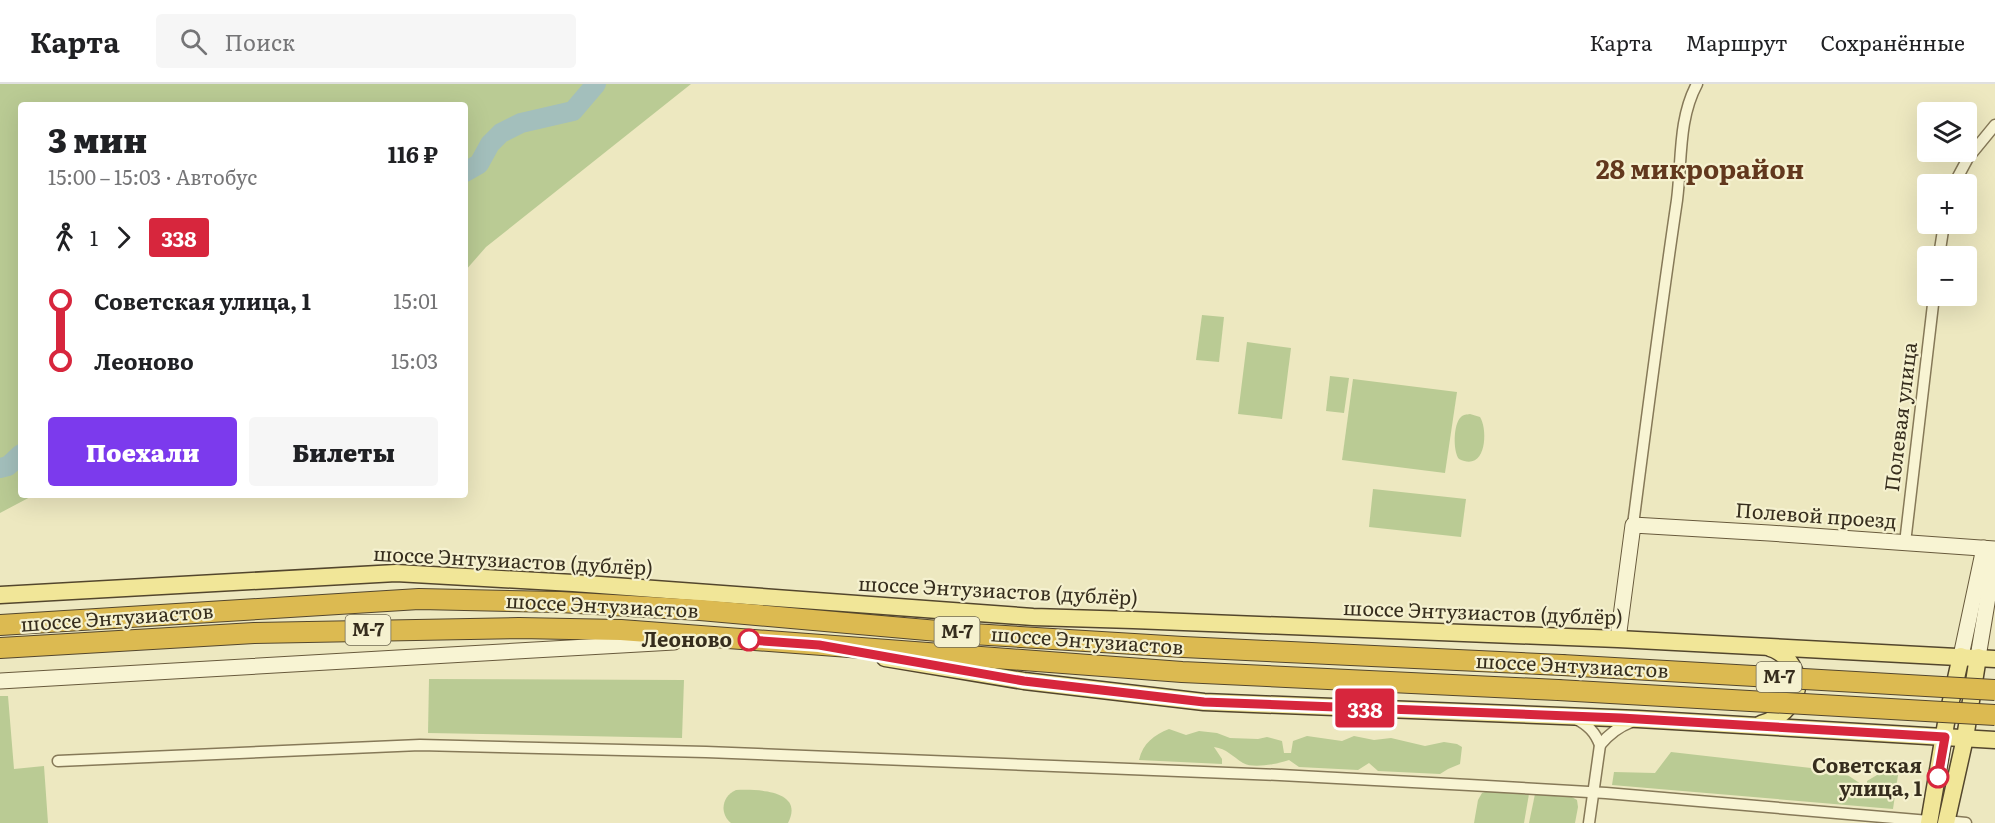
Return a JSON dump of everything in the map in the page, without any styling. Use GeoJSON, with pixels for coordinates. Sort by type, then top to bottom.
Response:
{"type":"FeatureCollection","features":[{"type":"Feature","properties":{"kind":"highway","name":"шоссе Энтузиастов"},"geometry":{"type":"LineString","coordinates":[[0,625],[419,599],[560,602],[700,610],[972,634],[1183,647],[1562,665],[1995,690]]}},
{"type":"Feature","properties":{"kind":"highway","name":"шоссе Энтузиастов"},"geometry":{"type":"LineString","coordinates":[[0,648],[254,633],[439,628],[621,630],[1182,672],[1558,690],[1995,715]]}},
{"type":"Feature","properties":{"kind":"main road","name":"Полевой проезд"},"geometry":{"type":"LineString","coordinates":[[1633,525],[1769,532],[1991,551]]}},
{"type":"Feature","properties":{"kind":"main road"},"geometry":{"type":"LineString","coordinates":[[1618,639],[1633,525]]}},
{"type":"Feature","properties":{"kind":"main road"},"geometry":{"type":"LineString","coordinates":[[1937,822],[1945,737],[1970,657],[1991,551]]}},
{"type":"Feature","properties":{"kind":"main road","name":"шоссе Энтузиастов (дублёр)"},"geometry":{"type":"LineString","coordinates":[[0,595],[396,573],[573,583],[1034,617],[1618,639],[1995,659]]}},
{"type":"Feature","properties":{"kind":"main road"},"geometry":{"type":"LineString","coordinates":[[749,596],[900,626]]}},
{"type":"Feature","properties":{"kind":"main road"},"geometry":{"type":"LineString","coordinates":[[0,681],[736,639]]}},
{"type":"Feature","properties":{"kind":"main road"},"geometry":{"type":"LineString","coordinates":[[819,645],[1024,681],[1204,702],[1638,719],[1995,740]]}},
{"type":"Feature","properties":{"kind":"main road"},"geometry":{"type":"LineString","coordinates":[[1751,725],[1779,717],[1790,706],[1796,693],[1796,678],[1788,660],[1776,650],[1767,647]]}},
{"type":"Feature","properties":{"kind":"main road"},"geometry":{"type":"LineString","coordinates":[[1937,822],[1965,738],[1970,657]]}},
{"type":"Feature","properties":{"kind":"street"},"geometry":{"type":"LineString","coordinates":[[1633,525],[1686,112],[1690,96],[1697,84]]}},
{"type":"Feature","properties":{"kind":"street"},"geometry":{"type":"LineString","coordinates":[[1959,174],[1968,158],[1995,124]]}},
{"type":"Feature","properties":{"kind":"street","name":"Полевая улица"},"geometry":{"type":"LineString","coordinates":[[1905,543],[1933,306]]}},
{"type":"Feature","properties":{"kind":"street"},"geometry":{"type":"LineString","coordinates":[[1567,716],[1583,723],[1595,733],[1600,745],[1589,823]]}},
{"type":"Feature","properties":{"kind":"street"},"geometry":{"type":"LineString","coordinates":[[1600,745],[1607,736],[1621,726],[1638,719]]}},
{"type":"Feature","properties":{"kind":"street"},"geometry":{"type":"LineString","coordinates":[[58,760],[428,745],[913,760],[1594,792],[1966,823]]}},
{"type":"Feature","properties":{"kind":"green space"},"geometry":{"type":"Polygon","coordinates":[[[0,84],[691,84],[486,247],[468,268],[468,102],[18,102],[18,498],[28,498],[0,513],[0,84]]]}},
{"type":"Feature","properties":{"kind":"green space"},"geometry":{"type":"Polygon","coordinates":[[[1202,315],[1224,317],[1219,362],[1196,360],[1202,315]]]}},
{"type":"Feature","properties":{"kind":"green space"},"geometry":{"type":"Polygon","coordinates":[[[1247,342],[1291,348],[1282,419],[1238,414],[1247,342]]]}},
{"type":"Feature","properties":{"kind":"green space"},"geometry":{"type":"Polygon","coordinates":[[[1330,376],[1349,378],[1344,413],[1326,411],[1330,376]]]}},
{"type":"Feature","properties":{"kind":"green space"},"geometry":{"type":"Polygon","coordinates":[[[1353,379],[1457,392],[1445,473],[1342,460],[1353,379]]]}},
{"type":"Feature","properties":{"kind":"green space"},"geometry":{"type":"Polygon","coordinates":[[[1470,414],[1480,417],[1483,423],[1484,439],[1480,455],[1468,462],[1459,459],[1455,438],[1458,421],[1463,415],[1470,414]]]}},
{"type":"Feature","properties":{"kind":"green space"},"geometry":{"type":"Polygon","coordinates":[[[1373,489],[1466,499],[1461,537],[1369,527],[1373,489]]]}},
{"type":"Feature","properties":{"kind":"green space"},"geometry":{"type":"Polygon","coordinates":[[[429,679],[684,680],[682,738],[428,733],[429,679]]]}},
{"type":"Feature","properties":{"kind":"green space"},"geometry":{"type":"Polygon","coordinates":[[[0,696],[8,696],[14,769],[44,766],[48,823],[0,823],[0,696]]]}},
{"type":"Feature","properties":{"kind":"green space"},"geometry":{"type":"Polygon","coordinates":[[[1169,729],[1186,735],[1199,731],[1217,733],[1230,738],[1267,737],[1282,741],[1284,753],[1291,753],[1293,741],[1307,736],[1342,741],[1354,736],[1374,740],[1391,738],[1425,746],[1444,742],[1462,747],[1460,764],[1440,774],[1378,771],[1369,763],[1358,770],[1299,767],[1289,760],[1253,766],[1214,747],[1222,759],[1222,764],[1139,760],[1150,740],[1169,729]]]}},
{"type":"Feature","properties":{"kind":"green space"},"geometry":{"type":"Polygon","coordinates":[[[1671,752],[1811,768],[1823,775],[1834,770],[1849,776],[1867,788],[1867,781],[1882,772],[1898,775],[1893,809],[1612,785],[1614,772],[1655,773],[1671,752]]]}},
{"type":"Feature","properties":{"kind":"green space"},"geometry":{"type":"Polygon","coordinates":[[[736,790],[766,791],[785,798],[792,812],[788,823],[731,823],[725,814],[724,805],[728,796],[736,790]]]}},
{"type":"Feature","properties":{"kind":"green space"},"geometry":{"type":"Polygon","coordinates":[[[1488,791],[1529,794],[1524,823],[1474,823],[1478,800],[1482,793],[1488,791]]]}},
{"type":"Feature","properties":{"kind":"green space"},"geometry":{"type":"Polygon","coordinates":[[[1535,794],[1570,796],[1577,800],[1575,823],[1529,823],[1535,794]]]}},
{"type":"Feature","properties":{"kind":"waterway"},"geometry":{"type":"LineString","coordinates":[[468,170],[479,164],[490,144],[501,133],[521,123],[573,111],[596,84]]}},
{"type":"Feature","properties":{"kind":"waterway"},"geometry":{"type":"LineString","coordinates":[[0,468],[8,466],[18,457]]}},
{"type":"Feature","properties":{"kind":"bus line","name":"338"},"geometry":{"type":"LineString","coordinates":[[749,640],[819,645],[1024,681],[1204,702],[1621,718],[1945,737],[1938,777]]}},
{"type":"Feature","properties":{"kind":"place","name":"Леоново"},"geometry":{"type":"Point","coordinates":[749,640]}},
{"type":"Feature","properties":{"kind":"place","name":"Советская улица, 1"},"geometry":{"type":"Point","coordinates":[1938,777]}},
{"type":"Feature","properties":{"kind":"district","name":"28 микрорайон"},"geometry":{"type":"Point","coordinates":[1700,170]}}]}
